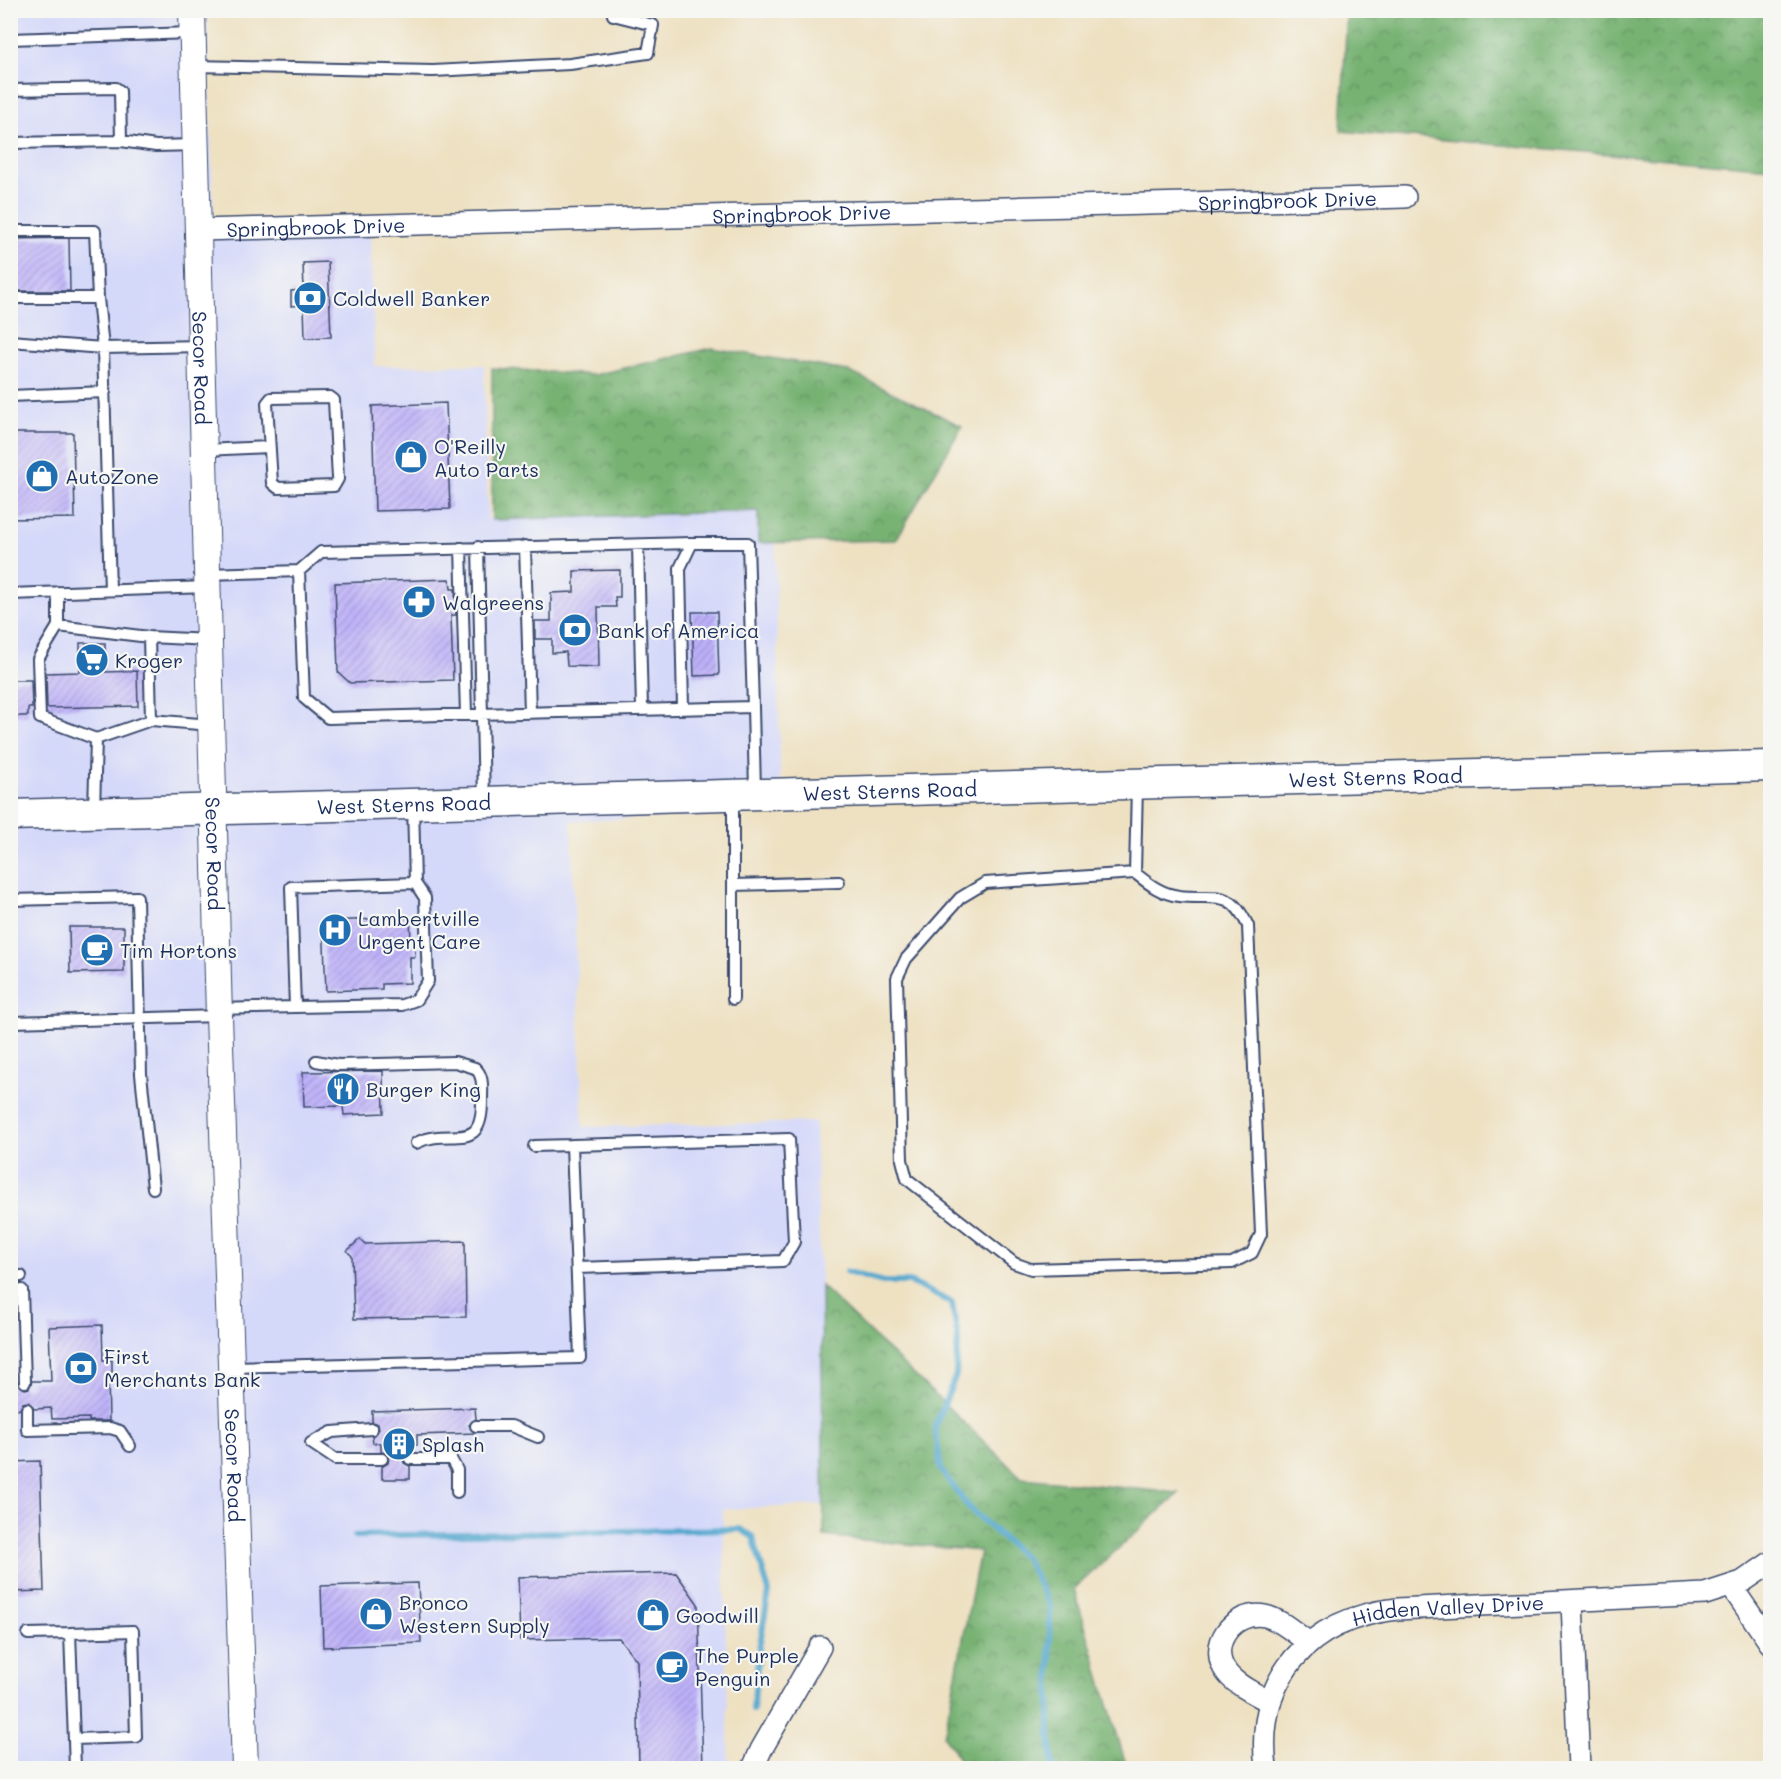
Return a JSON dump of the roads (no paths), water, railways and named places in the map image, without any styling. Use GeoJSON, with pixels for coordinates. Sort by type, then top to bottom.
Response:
{"type":"FeatureCollection","features":[{"type":"Feature","properties":{"kind":"main road","name":"West Sterns Road"},"geometry":{"type":"LineString","coordinates":[[10,815],[1770,766]]}},
{"type":"Feature","properties":{"kind":"street","name":"Secor Road"},"geometry":{"type":"LineString","coordinates":[[192,22],[219,1012],[245,1768]]}},
{"type":"Feature","properties":{"kind":"street","name":"Springbrook Drive"},"geometry":{"type":"LineString","coordinates":[[199,230],[1405,197]]}},
{"type":"Feature","properties":{"kind":"street","name":"Hidden Valley Drive"},"geometry":{"type":"LineString","coordinates":[[1266,1768],[1264,1736],[1270,1702],[1284,1671],[1309,1643],[1339,1623],[1376,1612],[1687,1596],[1731,1586],[1770,1563]]}},
{"type":"Feature","properties":{"kind":"street"},"geometry":{"type":"LineString","coordinates":[[1731,1586],[1770,1643]]}},
{"type":"Feature","properties":{"kind":"street"},"geometry":{"type":"LineString","coordinates":[[1572,1602],[1579,1768]]}},
{"type":"Feature","properties":{"kind":"street"},"geometry":{"type":"LineString","coordinates":[[1270,1702],[1235,1681],[1222,1666],[1220,1646],[1228,1627],[1235,1621],[1246,1617],[1265,1616],[1309,1643]]}},
{"type":"Feature","properties":{"kind":"street"},"geometry":{"type":"LineString","coordinates":[[753,1768],[760,1750],[820,1647]]}},
{"type":"Feature","properties":{"kind":"lane"},"geometry":{"type":"LineString","coordinates":[[194,66],[433,71],[570,64],[648,53],[653,25],[613,15]]}},
{"type":"Feature","properties":{"kind":"lane"},"geometry":{"type":"LineString","coordinates":[[10,39],[192,22]]}},
{"type":"Feature","properties":{"kind":"lane"},"geometry":{"type":"LineString","coordinates":[[10,90],[116,88],[120,91],[121,141]]}},
{"type":"Feature","properties":{"kind":"lane"},"geometry":{"type":"LineString","coordinates":[[10,143],[121,141],[156,146],[196,145]]}},
{"type":"Feature","properties":{"kind":"lane"},"geometry":{"type":"LineString","coordinates":[[10,231],[95,231],[105,392],[110,591]]}},
{"type":"Feature","properties":{"kind":"lane"},"geometry":{"type":"LineString","coordinates":[[10,298],[98,298]]}},
{"type":"Feature","properties":{"kind":"lane"},"geometry":{"type":"LineString","coordinates":[[10,341],[103,348],[202,346]]}},
{"type":"Feature","properties":{"kind":"lane"},"geometry":{"type":"LineString","coordinates":[[10,396],[105,392]]}},
{"type":"Feature","properties":{"kind":"lane"},"geometry":{"type":"LineString","coordinates":[[330,397],[334,400],[338,478],[334,486],[278,488],[272,483],[269,447],[267,403],[271,398],[330,397]]}},
{"type":"Feature","properties":{"kind":"lane"},"geometry":{"type":"LineString","coordinates":[[204,450],[269,447]]}},
{"type":"Feature","properties":{"kind":"lane"},"geometry":{"type":"LineString","coordinates":[[683,708],[680,568],[692,543]]}},
{"type":"Feature","properties":{"kind":"lane"},"geometry":{"type":"LineString","coordinates":[[10,594],[110,591],[299,571],[321,552],[748,543],[753,707],[733,885],[733,999]]}},
{"type":"Feature","properties":{"kind":"lane"},"geometry":{"type":"LineString","coordinates":[[638,544],[642,709]]}},
{"type":"Feature","properties":{"kind":"lane"},"geometry":{"type":"LineString","coordinates":[[525,546],[530,712]]}},
{"type":"Feature","properties":{"kind":"lane"},"geometry":{"type":"LineString","coordinates":[[478,547],[484,802]]}},
{"type":"Feature","properties":{"kind":"lane"},"geometry":{"type":"LineString","coordinates":[[461,548],[466,714]]}},
{"type":"Feature","properties":{"kind":"lane"},"geometry":{"type":"LineString","coordinates":[[299,571],[304,698],[328,718],[753,707]]}},
{"type":"Feature","properties":{"kind":"lane"},"geometry":{"type":"LineString","coordinates":[[58,592],[58,626],[38,659],[40,718],[96,739],[151,720],[211,725]]}},
{"type":"Feature","properties":{"kind":"lane"},"geometry":{"type":"LineString","coordinates":[[58,626],[149,637],[209,640]]}},
{"type":"Feature","properties":{"kind":"lane"},"geometry":{"type":"LineString","coordinates":[[149,637],[151,720]]}},
{"type":"Feature","properties":{"kind":"lane"},"geometry":{"type":"LineString","coordinates":[[94,813],[96,739]]}},
{"type":"Feature","properties":{"kind":"lane"},"geometry":{"type":"LineString","coordinates":[[1135,873],[1137,785]]}},
{"type":"Feature","properties":{"kind":"lane"},"geometry":{"type":"LineString","coordinates":[[13,1022],[141,1018],[295,1007],[402,1005],[416,1000],[428,981],[425,898],[415,883],[413,804]]}},
{"type":"Feature","properties":{"kind":"lane"},"geometry":{"type":"LineString","coordinates":[[1135,873],[1154,889],[1179,896],[1221,896],[1239,907],[1248,926],[1261,1234],[1252,1253],[1232,1263],[1030,1269],[1014,1263],[907,1179],[902,1161],[897,978],[906,960],[960,898],[985,883],[1135,873]]}},
{"type":"Feature","properties":{"kind":"lane"},"geometry":{"type":"LineString","coordinates":[[733,885],[838,882]]}},
{"type":"Feature","properties":{"kind":"lane"},"geometry":{"type":"LineString","coordinates":[[295,1007],[291,887],[415,883]]}},
{"type":"Feature","properties":{"kind":"lane"},"geometry":{"type":"LineString","coordinates":[[10,900],[137,897],[141,1074],[153,1188]]}},
{"type":"Feature","properties":{"kind":"lane"},"geometry":{"type":"LineString","coordinates":[[316,1061],[338,1065],[455,1062],[475,1068],[482,1080],[483,1120],[477,1130],[466,1136],[429,1137],[416,1143]]}},
{"type":"Feature","properties":{"kind":"lane"},"geometry":{"type":"LineString","coordinates":[[534,1146],[789,1139],[794,1242],[783,1261],[577,1268]]}},
{"type":"Feature","properties":{"kind":"lane"},"geometry":{"type":"LineString","coordinates":[[231,1367],[580,1358],[572,1145]]}},
{"type":"Feature","properties":{"kind":"lane"},"geometry":{"type":"LineString","coordinates":[[22,1290],[25,1382]]}},
{"type":"Feature","properties":{"kind":"lane"},"geometry":{"type":"LineString","coordinates":[[27,1409],[27,1430],[116,1428],[130,1446]]}},
{"type":"Feature","properties":{"kind":"lane"},"geometry":{"type":"LineString","coordinates":[[476,1426],[511,1426],[537,1437]]}},
{"type":"Feature","properties":{"kind":"lane"},"geometry":{"type":"LineString","coordinates":[[372,1430],[332,1432],[311,1443],[335,1459],[382,1459]]}},
{"type":"Feature","properties":{"kind":"lane"},"geometry":{"type":"LineString","coordinates":[[410,1459],[451,1459],[457,1470],[457,1492]]}},
{"type":"Feature","properties":{"kind":"lane"},"geometry":{"type":"LineString","coordinates":[[28,1634],[133,1631],[136,1737],[74,1739]]}},
{"type":"Feature","properties":{"kind":"lane"},"geometry":{"type":"LineString","coordinates":[[70,1633],[75,1768]]}},
{"type":"Feature","properties":{"kind":"waterway"},"geometry":{"type":"LineString","coordinates":[[847,1272],[883,1282],[910,1282],[952,1303],[958,1338],[956,1375],[935,1426],[941,1470],[970,1509],[1026,1559],[1050,1606],[1050,1734],[1053,1768]]}},
{"type":"Feature","properties":{"kind":"waterway"},"geometry":{"type":"LineString","coordinates":[[355,1536],[740,1529],[753,1537],[769,1592],[759,1649],[753,1710]]}},
{"type":"Feature","properties":{"kind":"place","name":"Coldwell Banker"},"geometry":{"type":"Point","coordinates":[310,298]}},
{"type":"Feature","properties":{"kind":"place","name":"O'Reilly Auto Parts"},"geometry":{"type":"Point","coordinates":[411,457]}},
{"type":"Feature","properties":{"kind":"place","name":"AutoZone"},"geometry":{"type":"Point","coordinates":[42,476]}},
{"type":"Feature","properties":{"kind":"place","name":"Walgreens"},"geometry":{"type":"Point","coordinates":[419,602]}},
{"type":"Feature","properties":{"kind":"place","name":"Bank of America"},"geometry":{"type":"Point","coordinates":[575,630]}},
{"type":"Feature","properties":{"kind":"place","name":"Kroger"},"geometry":{"type":"Point","coordinates":[92,660]}},
{"type":"Feature","properties":{"kind":"place","name":"Lambertville Urgent Care"},"geometry":{"type":"Point","coordinates":[335,930]}},
{"type":"Feature","properties":{"kind":"place","name":"Tim Hortons"},"geometry":{"type":"Point","coordinates":[97,950]}},
{"type":"Feature","properties":{"kind":"place","name":"Burger King"},"geometry":{"type":"Point","coordinates":[343,1089]}},
{"type":"Feature","properties":{"kind":"place","name":"First Merchants Bank"},"geometry":{"type":"Point","coordinates":[81,1368]}},
{"type":"Feature","properties":{"kind":"place","name":"Splash"},"geometry":{"type":"Point","coordinates":[399,1444]}},
{"type":"Feature","properties":{"kind":"place","name":"Bronco Western Supply"},"geometry":{"type":"Point","coordinates":[376,1614]}},
{"type":"Feature","properties":{"kind":"place","name":"Goodwill"},"geometry":{"type":"Point","coordinates":[653,1615]}},
{"type":"Feature","properties":{"kind":"place","name":"The Purple Penguin"},"geometry":{"type":"Point","coordinates":[672,1667]}}]}
